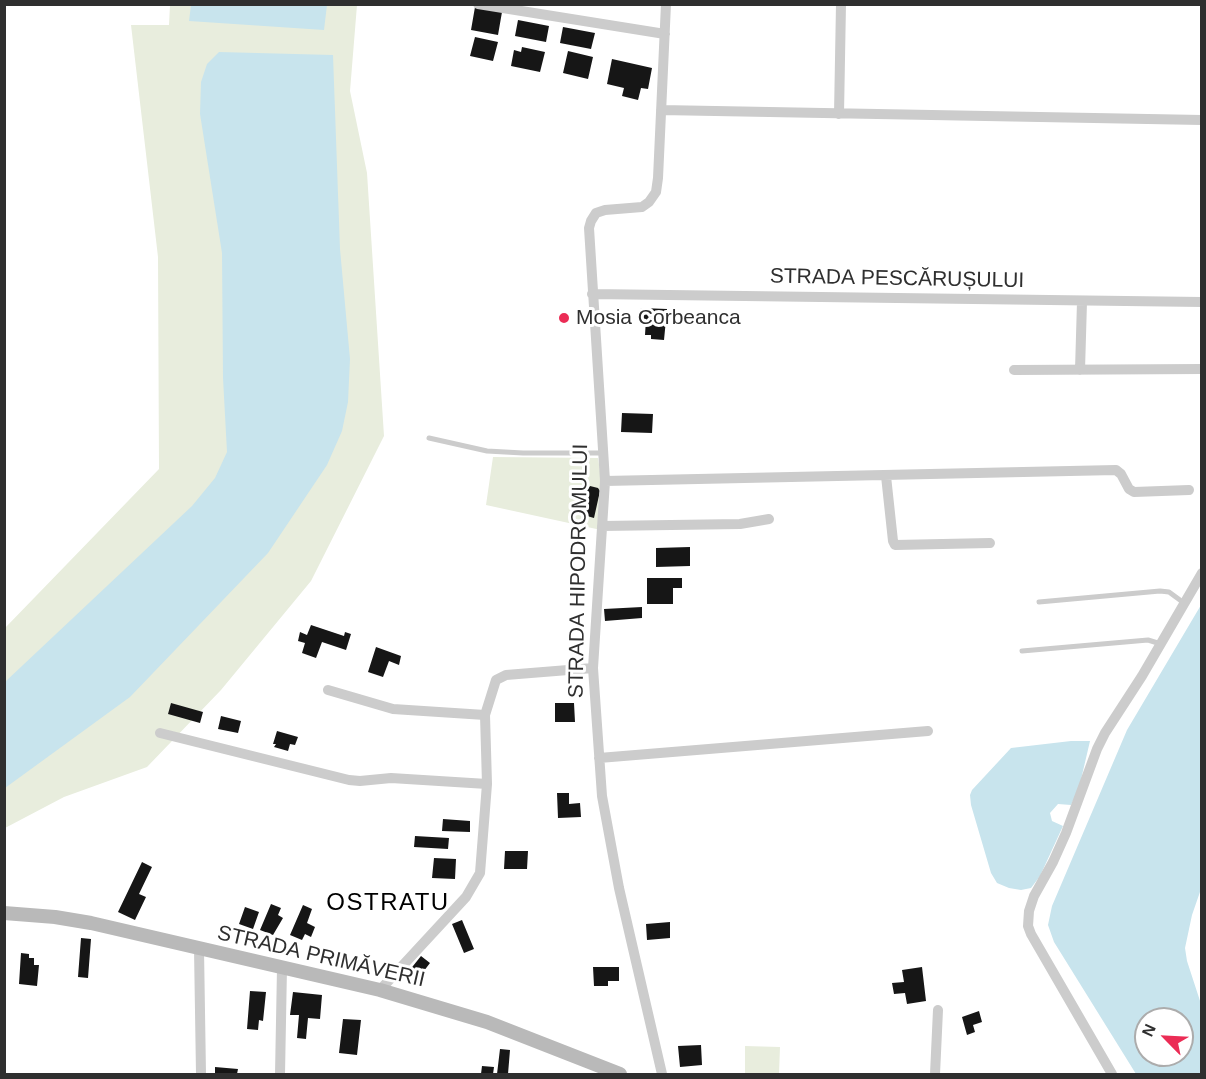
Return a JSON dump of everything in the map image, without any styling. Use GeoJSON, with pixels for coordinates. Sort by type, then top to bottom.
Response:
{"type":"FeatureCollection","features":[{"type":"Feature","properties":{"kind":"main road","name":"STRADA PRIMĂVERII"},"geometry":{"type":"LineString","coordinates":[[4,913],[73,920],[380,990],[487,1022],[620,1074]]}},
{"type":"Feature","properties":{"kind":"street"},"geometry":{"type":"LineString","coordinates":[[478,4],[665,34]]}},
{"type":"Feature","properties":{"kind":"street"},"geometry":{"type":"LineString","coordinates":[[666,4],[662,110],[1202,120]]}},
{"type":"Feature","properties":{"kind":"street"},"geometry":{"type":"LineString","coordinates":[[839,114],[841,4]]}},
{"type":"Feature","properties":{"kind":"street","name":"STRADA HIPODROMULUI"},"geometry":{"type":"LineString","coordinates":[[662,110],[656,192],[642,207],[605,210],[596,213],[591,221],[592,294],[605,481],[593,668],[602,796],[610,846],[662,1074]]}},
{"type":"Feature","properties":{"kind":"street","name":"STRADA PESCĂRUȘULUI"},"geometry":{"type":"LineString","coordinates":[[592,294],[1202,302]]}},
{"type":"Feature","properties":{"kind":"street"},"geometry":{"type":"LineString","coordinates":[[1080,370],[1082,302]]}},
{"type":"Feature","properties":{"kind":"street"},"geometry":{"type":"LineString","coordinates":[[1014,370],[1202,369]]}},
{"type":"Feature","properties":{"kind":"street"},"geometry":{"type":"LineString","coordinates":[[605,481],[1116,470],[1121,474],[1129,489],[1134,492],[1189,490]]}},
{"type":"Feature","properties":{"kind":"street"},"geometry":{"type":"LineString","coordinates":[[886,476],[895,545],[990,543]]}},
{"type":"Feature","properties":{"kind":"street"},"geometry":{"type":"LineString","coordinates":[[602,526],[740,524],[769,519]]}},
{"type":"Feature","properties":{"kind":"street"},"geometry":{"type":"LineString","coordinates":[[1112,1074],[1031,934],[1028,926],[1029,912],[1034,896],[1066,833],[1104,733],[1161,644],[1202,573]]}},
{"type":"Feature","properties":{"kind":"street"},"geometry":{"type":"LineString","coordinates":[[380,990],[466,897],[480,873],[487,784],[486,715],[496,680],[506,675],[593,668]]}},
{"type":"Feature","properties":{"kind":"street"},"geometry":{"type":"LineString","coordinates":[[328,690],[393,709],[486,715]]}},
{"type":"Feature","properties":{"kind":"street"},"geometry":{"type":"LineString","coordinates":[[599,758],[928,731]]}},
{"type":"Feature","properties":{"kind":"street"},"geometry":{"type":"LineString","coordinates":[[160,733],[349,780],[391,778],[487,784]]}},
{"type":"Feature","properties":{"kind":"street"},"geometry":{"type":"LineString","coordinates":[[199,949],[201,1074]]}},
{"type":"Feature","properties":{"kind":"street"},"geometry":{"type":"LineString","coordinates":[[280,1074],[282,968]]}},
{"type":"Feature","properties":{"kind":"street"},"geometry":{"type":"LineString","coordinates":[[935,1074],[938,1010]]}},
{"type":"Feature","properties":{"kind":"lane"},"geometry":{"type":"LineString","coordinates":[[429,438],[487,451],[603,453]]}},
{"type":"Feature","properties":{"kind":"lane"},"geometry":{"type":"LineString","coordinates":[[1039,602],[1160,591],[1168,592],[1184,603]]}},
{"type":"Feature","properties":{"kind":"lane"},"geometry":{"type":"LineString","coordinates":[[1022,651],[1148,640],[1161,644]]}},
{"type":"Feature","properties":{"kind":"green space"},"geometry":{"type":"Polygon","coordinates":[[[170,5],[357,5],[350,91],[367,173],[384,436],[311,581],[221,690],[147,767],[64,797],[5,828],[5,628],[159,469],[158,257],[131,25],[169,25],[170,5]]]}},
{"type":"Feature","properties":{"kind":"green space"},"geometry":{"type":"Polygon","coordinates":[[[493,457],[598,458],[602,485],[601,530],[486,505],[493,457]]]}},
{"type":"Feature","properties":{"kind":"green space"},"geometry":{"type":"Polygon","coordinates":[[[745,1046],[780,1047],[779,1074],[745,1074],[745,1046]]]}},
{"type":"Feature","properties":{"kind":"water"},"geometry":{"type":"Polygon","coordinates":[[[191,4],[327,5],[324,30],[189,21],[191,4]]]}},
{"type":"Feature","properties":{"kind":"water"},"geometry":{"type":"Polygon","coordinates":[[[219,52],[333,55],[340,249],[350,359],[348,402],[342,431],[327,465],[268,553],[130,697],[5,788],[5,682],[192,506],[215,478],[227,452],[223,378],[222,253],[200,114],[201,82],[207,64],[219,52]]]}},
{"type":"Feature","properties":{"kind":"water"},"geometry":{"type":"Polygon","coordinates":[[[1201,605],[1201,889],[1192,915],[1185,948],[1201,1004],[1201,1074],[1136,1074],[1054,942],[1048,925],[1052,906],[1127,730],[1201,605]]]}},
{"type":"Feature","properties":{"kind":"water"},"geometry":{"type":"Polygon","coordinates":[[[1090,741],[1079,788],[1071,805],[1058,804],[1050,813],[1052,821],[1063,826],[1040,876],[1031,888],[1021,890],[997,883],[991,873],[971,805],[972,790],[1011,748],[1090,741]]]}},
{"type":"Feature","properties":{"kind":"building"},"geometry":{"type":"Polygon","coordinates":[[[475,7],[502,12],[498,35],[471,30],[475,7]]]}},
{"type":"Feature","properties":{"kind":"building"},"geometry":{"type":"Polygon","coordinates":[[[518,20],[549,26],[546,42],[515,36],[518,20]]]}},
{"type":"Feature","properties":{"kind":"building"},"geometry":{"type":"Polygon","coordinates":[[[563,27],[595,33],[591,49],[560,43],[563,27]]]}},
{"type":"Feature","properties":{"kind":"building"},"geometry":{"type":"Polygon","coordinates":[[[475,37],[498,42],[493,61],[470,56],[475,37]]]}},
{"type":"Feature","properties":{"kind":"building"},"geometry":{"type":"Polygon","coordinates":[[[522,47],[545,52],[540,72],[511,66],[514,50],[521,52],[522,47]]]}},
{"type":"Feature","properties":{"kind":"building"},"geometry":{"type":"Polygon","coordinates":[[[568,51],[593,57],[588,79],[563,73],[568,51]]]}},
{"type":"Feature","properties":{"kind":"building"},"geometry":{"type":"Polygon","coordinates":[[[612,59],[652,68],[648,89],[641,88],[638,100],[622,96],[624,88],[607,84],[612,59]]]}},
{"type":"Feature","properties":{"kind":"building"},"geometry":{"type":"Polygon","coordinates":[[[641,308],[667,309],[664,340],[651,339],[651,335],[645,335],[646,319],[640,318],[641,308]]]}},
{"type":"Feature","properties":{"kind":"building"},"geometry":{"type":"Polygon","coordinates":[[[622,413],[653,414],[652,433],[621,432],[622,413]]]}},
{"type":"Feature","properties":{"kind":"building"},"geometry":{"type":"Polygon","coordinates":[[[590,486],[600,491],[594,518],[580,514],[586,491],[590,486]]]}},
{"type":"Feature","properties":{"kind":"building"},"geometry":{"type":"Polygon","coordinates":[[[690,547],[690,566],[656,567],[656,548],[690,547]]]}},
{"type":"Feature","properties":{"kind":"building"},"geometry":{"type":"Polygon","coordinates":[[[647,578],[682,578],[682,588],[673,588],[673,604],[647,604],[647,578]]]}},
{"type":"Feature","properties":{"kind":"building"},"geometry":{"type":"Polygon","coordinates":[[[642,607],[642,618],[605,621],[604,609],[642,607]]]}},
{"type":"Feature","properties":{"kind":"building"},"geometry":{"type":"Polygon","coordinates":[[[311,625],[344,636],[345,632],[351,634],[346,650],[322,642],[316,658],[302,653],[305,643],[298,641],[300,632],[307,635],[311,625]]]}},
{"type":"Feature","properties":{"kind":"building"},"geometry":{"type":"Polygon","coordinates":[[[376,647],[401,656],[399,665],[389,661],[383,677],[368,672],[376,647]]]}},
{"type":"Feature","properties":{"kind":"building"},"geometry":{"type":"Polygon","coordinates":[[[171,703],[203,712],[200,723],[168,714],[171,703]]]}},
{"type":"Feature","properties":{"kind":"building"},"geometry":{"type":"Polygon","coordinates":[[[555,703],[574,703],[575,722],[555,722],[555,703]]]}},
{"type":"Feature","properties":{"kind":"building"},"geometry":{"type":"Polygon","coordinates":[[[221,716],[241,721],[238,733],[218,729],[221,716]]]}},
{"type":"Feature","properties":{"kind":"building"},"geometry":{"type":"Polygon","coordinates":[[[277,731],[298,737],[295,745],[290,744],[288,751],[274,747],[277,731]]]}},
{"type":"Feature","properties":{"kind":"building"},"geometry":{"type":"Polygon","coordinates":[[[557,793],[569,793],[569,804],[580,803],[581,817],[558,818],[557,793]]]}},
{"type":"Feature","properties":{"kind":"building"},"geometry":{"type":"Polygon","coordinates":[[[443,819],[470,821],[470,832],[442,831],[443,819]]]}},
{"type":"Feature","properties":{"kind":"building"},"geometry":{"type":"Polygon","coordinates":[[[415,836],[449,838],[448,849],[414,847],[415,836]]]}},
{"type":"Feature","properties":{"kind":"building"},"geometry":{"type":"Polygon","coordinates":[[[505,851],[528,851],[527,869],[504,869],[505,851]]]}},
{"type":"Feature","properties":{"kind":"building"},"geometry":{"type":"Polygon","coordinates":[[[434,858],[456,859],[455,879],[432,878],[434,858]]]}},
{"type":"Feature","properties":{"kind":"building"},"geometry":{"type":"Polygon","coordinates":[[[142,862],[152,867],[139,894],[146,897],[135,920],[118,912],[142,862]]]}},
{"type":"Feature","properties":{"kind":"building"},"geometry":{"type":"Polygon","coordinates":[[[271,904],[281,908],[278,915],[283,918],[273,935],[260,930],[271,904]]]}},
{"type":"Feature","properties":{"kind":"building"},"geometry":{"type":"Polygon","coordinates":[[[303,905],[312,909],[307,923],[315,927],[311,937],[305,934],[302,940],[290,935],[303,905]]]}},
{"type":"Feature","properties":{"kind":"building"},"geometry":{"type":"Polygon","coordinates":[[[245,907],[259,912],[253,929],[239,924],[245,907]]]}},
{"type":"Feature","properties":{"kind":"building"},"geometry":{"type":"Polygon","coordinates":[[[462,920],[474,949],[464,953],[452,924],[462,920]]]}},
{"type":"Feature","properties":{"kind":"building"},"geometry":{"type":"Polygon","coordinates":[[[670,922],[670,938],[647,940],[646,924],[670,922]]]}},
{"type":"Feature","properties":{"kind":"building"},"geometry":{"type":"Polygon","coordinates":[[[81,938],[91,939],[88,978],[78,977],[81,938]]]}},
{"type":"Feature","properties":{"kind":"building"},"geometry":{"type":"Polygon","coordinates":[[[21,953],[29,954],[29,958],[34,958],[34,965],[39,965],[37,986],[19,984],[21,953]]]}},
{"type":"Feature","properties":{"kind":"building"},"geometry":{"type":"Polygon","coordinates":[[[421,956],[430,963],[414,984],[405,976],[421,956]]]}},
{"type":"Feature","properties":{"kind":"building"},"geometry":{"type":"Polygon","coordinates":[[[593,967],[619,967],[619,981],[608,981],[608,986],[594,986],[593,967]]]}},
{"type":"Feature","properties":{"kind":"building"},"geometry":{"type":"Polygon","coordinates":[[[922,967],[926,1001],[907,1004],[905,993],[894,994],[892,983],[904,982],[902,970],[922,967]]]}},
{"type":"Feature","properties":{"kind":"building"},"geometry":{"type":"Polygon","coordinates":[[[250,991],[266,992],[263,1021],[259,1020],[258,1030],[247,1029],[250,991]]]}},
{"type":"Feature","properties":{"kind":"building"},"geometry":{"type":"Polygon","coordinates":[[[293,992],[322,995],[320,1019],[308,1018],[306,1039],[297,1038],[299,1015],[290,1015],[293,992]]]}},
{"type":"Feature","properties":{"kind":"building"},"geometry":{"type":"Polygon","coordinates":[[[979,1011],[982,1022],[973,1025],[975,1032],[967,1035],[962,1017],[979,1011]]]}},
{"type":"Feature","properties":{"kind":"building"},"geometry":{"type":"Polygon","coordinates":[[[343,1019],[361,1020],[357,1055],[339,1053],[343,1019]]]}},
{"type":"Feature","properties":{"kind":"building"},"geometry":{"type":"Polygon","coordinates":[[[701,1045],[702,1065],[680,1067],[678,1046],[701,1045]]]}},
{"type":"Feature","properties":{"kind":"building"},"geometry":{"type":"Polygon","coordinates":[[[500,1049],[510,1050],[508,1074],[497,1074],[500,1049]]]}},
{"type":"Feature","properties":{"kind":"building"},"geometry":{"type":"Polygon","coordinates":[[[482,1066],[494,1067],[493,1074],[481,1074],[482,1066]]]}},
{"type":"Feature","properties":{"kind":"building"},"geometry":{"type":"Polygon","coordinates":[[[215,1067],[238,1069],[237,1074],[215,1074],[215,1067]]]}},
{"type":"Feature","properties":{"kind":"place","name":"Mosia Corbeanca"},"geometry":{"type":"Point","coordinates":[564,318]}},
{"type":"Feature","properties":{"kind":"district","name":"OSTRATU"},"geometry":{"type":"Point","coordinates":[388,903]}}]}
